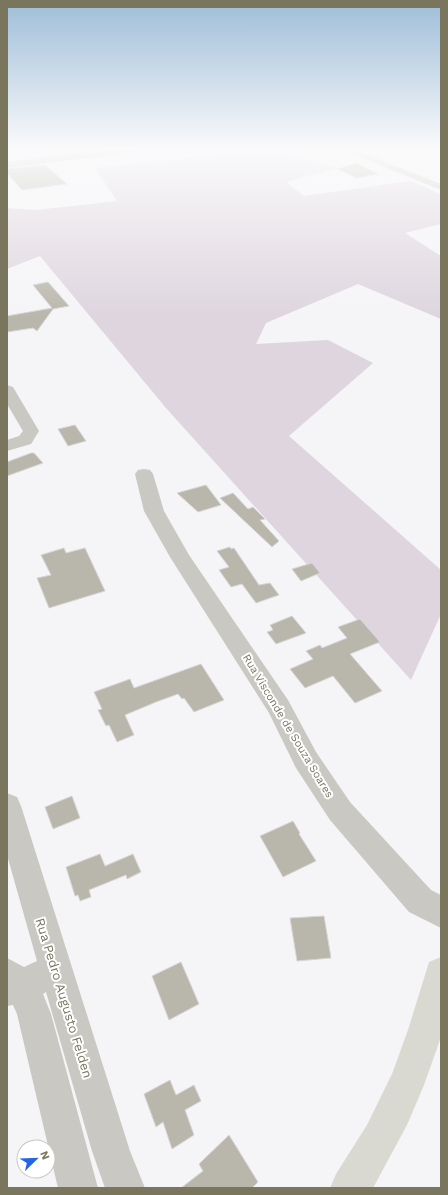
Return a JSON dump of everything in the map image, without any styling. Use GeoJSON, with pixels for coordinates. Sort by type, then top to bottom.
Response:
{"type":"FeatureCollection","features":[{"type":"Feature","properties":{"kind":"main road"},"geometry":{"type":"LineString","coordinates":[[350,1188],[393,1114],[433,1009],[441,974]]}},
{"type":"Feature","properties":{"kind":"street"},"geometry":{"type":"LineString","coordinates":[[7,390],[31,431],[25,440],[7,446]]}},
{"type":"Feature","properties":{"kind":"street","name":"Rua Visconde de Souza Soares"},"geometry":{"type":"LineString","coordinates":[[144,474],[154,511],[180,557],[279,707],[306,760],[340,811],[415,896],[420,901],[441,912]]}},
{"type":"Feature","properties":{"kind":"street","name":"Rua Pedro Augusto Felden"},"geometry":{"type":"LineString","coordinates":[[7,806],[55,970],[111,1151],[125,1188]]}},
{"type":"Feature","properties":{"kind":"street"},"geometry":{"type":"LineString","coordinates":[[55,970],[12,984],[34,1014],[78,1188]]}},
{"type":"Feature","properties":{"kind":"shaded area"},"geometry":{"type":"Polygon","coordinates":[[[83,205],[441,205],[441,224],[405,233],[441,256],[441,319],[358,284],[266,323],[256,344],[328,340],[373,363],[289,436],[441,570],[441,614],[411,680],[166,408],[40,256],[7,269],[7,208],[36,210],[83,205]]]}},
{"type":"Feature","properties":{"kind":"building"},"geometry":{"type":"Polygon","coordinates":[[[48,282],[69,306],[53,309],[37,331],[33,328],[7,332],[7,316],[52,308],[33,285],[48,282]]]}},
{"type":"Feature","properties":{"kind":"building"},"geometry":{"type":"Polygon","coordinates":[[[75,425],[86,441],[68,446],[58,429],[75,425]]]}},
{"type":"Feature","properties":{"kind":"building"},"geometry":{"type":"Polygon","coordinates":[[[34,453],[43,463],[7,476],[7,462],[34,453]]]}},
{"type":"Feature","properties":{"kind":"building"},"geometry":{"type":"Polygon","coordinates":[[[206,485],[221,505],[198,512],[177,493],[206,485]]]}},
{"type":"Feature","properties":{"kind":"building"},"geometry":{"type":"Polygon","coordinates":[[[233,493],[248,509],[253,507],[265,519],[260,520],[279,541],[272,547],[220,498],[233,493]]]}},
{"type":"Feature","properties":{"kind":"building"},"geometry":{"type":"Polygon","coordinates":[[[230,547],[231,549],[234,548],[259,585],[270,583],[279,595],[256,603],[242,584],[231,587],[219,570],[229,567],[217,551],[230,547]]]}},
{"type":"Feature","properties":{"kind":"building"},"geometry":{"type":"Polygon","coordinates":[[[64,548],[66,553],[85,548],[105,591],[49,608],[37,578],[51,575],[41,555],[64,548]]]}},
{"type":"Feature","properties":{"kind":"building"},"geometry":{"type":"Polygon","coordinates":[[[312,563],[320,573],[301,581],[292,569],[312,563]]]}},
{"type":"Feature","properties":{"kind":"building"},"geometry":{"type":"Polygon","coordinates":[[[292,616],[306,633],[276,644],[267,632],[273,630],[270,625],[292,616]]]}},
{"type":"Feature","properties":{"kind":"building"},"geometry":{"type":"Polygon","coordinates":[[[360,619],[380,642],[350,654],[382,691],[355,703],[333,676],[305,688],[290,669],[313,659],[306,651],[320,645],[322,648],[347,638],[338,627],[360,619]]]}},
{"type":"Feature","properties":{"kind":"building"},"geometry":{"type":"Polygon","coordinates":[[[201,664],[224,700],[194,712],[184,698],[182,699],[178,694],[156,702],[125,715],[134,735],[117,742],[109,725],[106,726],[98,710],[102,709],[94,692],[130,679],[134,688],[201,664]]]}},
{"type":"Feature","properties":{"kind":"building"},"geometry":{"type":"Polygon","coordinates":[[[72,796],[80,818],[53,829],[45,807],[72,796]]]}},
{"type":"Feature","properties":{"kind":"building"},"geometry":{"type":"Polygon","coordinates":[[[293,821],[300,833],[299,834],[316,861],[283,877],[260,836],[293,821]]]}},
{"type":"Feature","properties":{"kind":"building"},"geometry":{"type":"Polygon","coordinates":[[[100,854],[105,866],[133,854],[141,872],[127,879],[126,875],[89,890],[91,897],[80,901],[78,895],[75,896],[66,867],[100,854]]]}},
{"type":"Feature","properties":{"kind":"building"},"geometry":{"type":"Polygon","coordinates":[[[324,916],[331,958],[297,961],[290,918],[324,916]]]}},
{"type":"Feature","properties":{"kind":"building"},"geometry":{"type":"Polygon","coordinates":[[[181,962],[199,1004],[169,1020],[152,976],[181,962]]]}},
{"type":"Feature","properties":{"kind":"building"},"geometry":{"type":"Polygon","coordinates":[[[170,1080],[176,1095],[194,1085],[201,1101],[185,1110],[194,1135],[172,1149],[163,1122],[156,1127],[144,1094],[170,1080]]]}},
{"type":"Feature","properties":{"kind":"building"},"geometry":{"type":"Polygon","coordinates":[[[229,1135],[258,1182],[252,1188],[181,1188],[203,1171],[199,1164],[229,1135]]]}}]}
